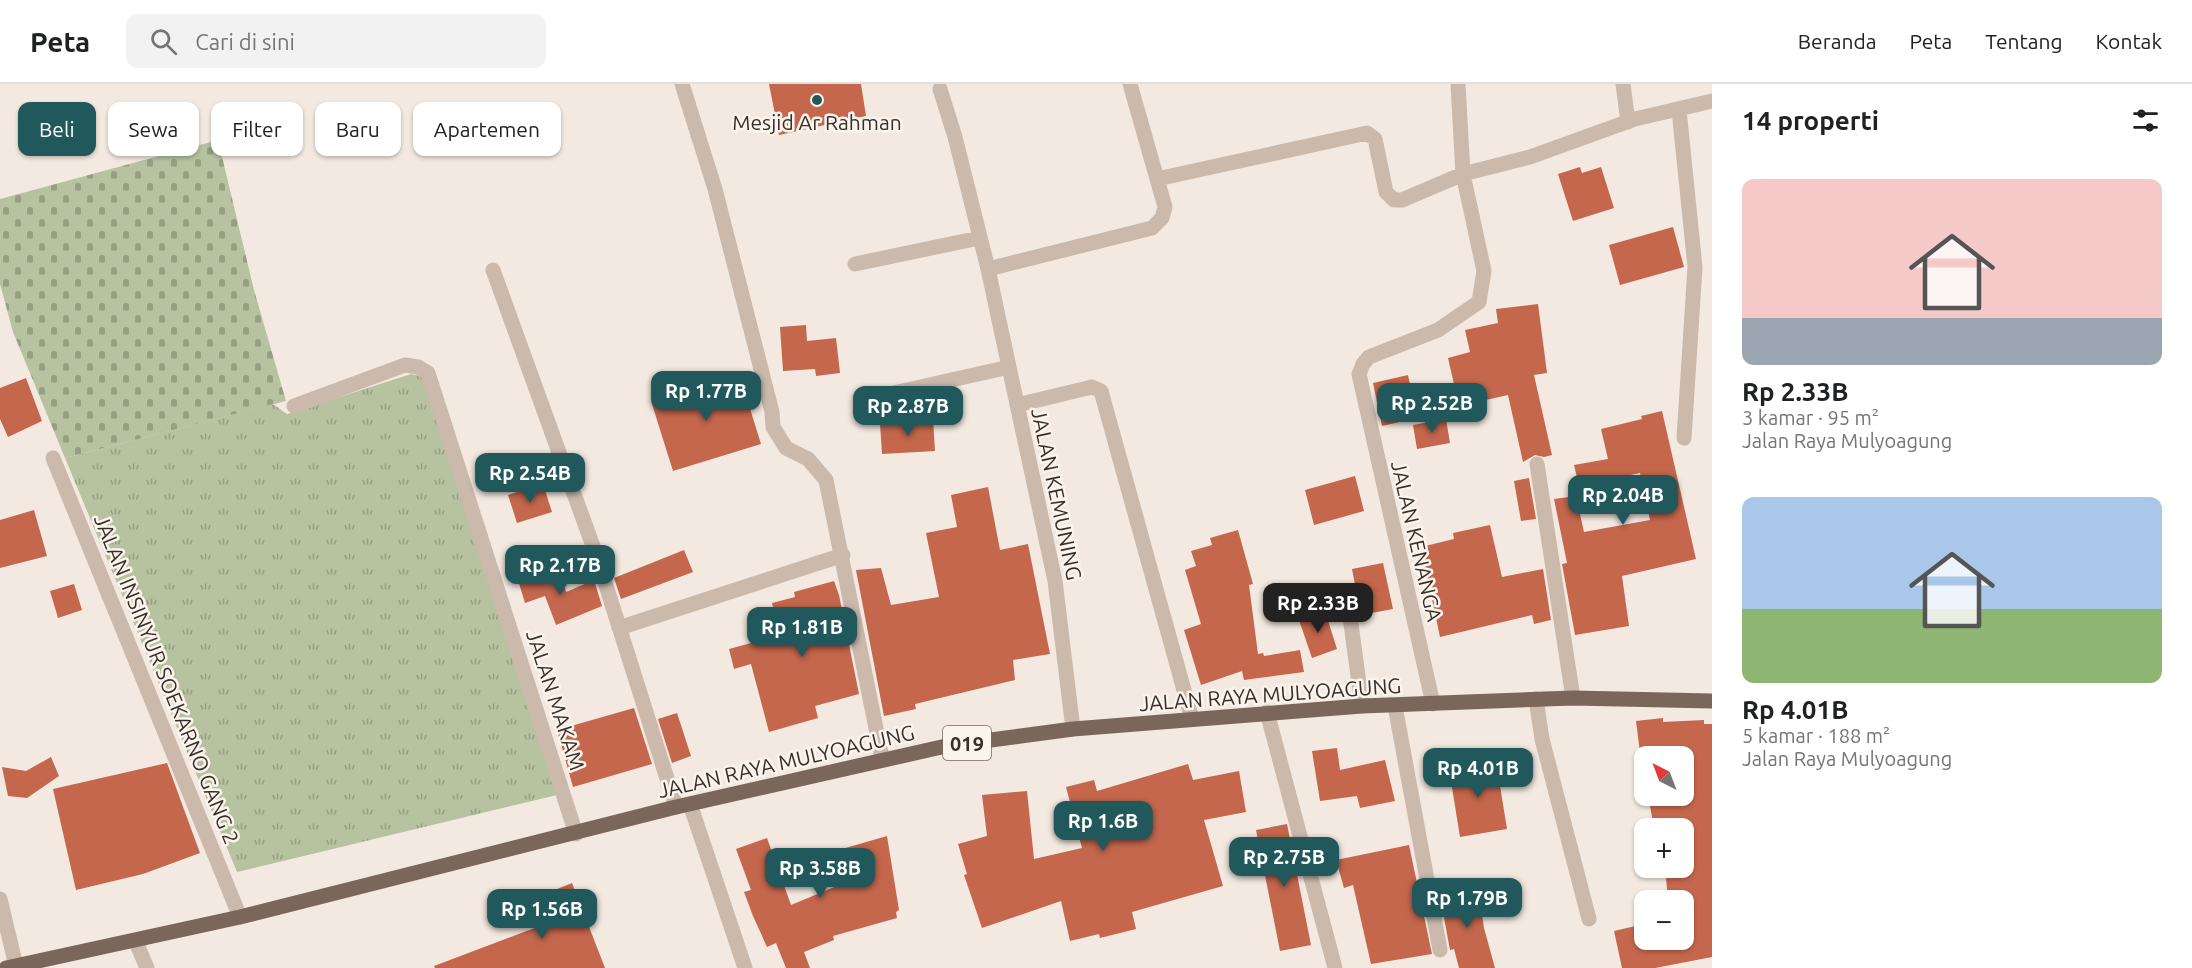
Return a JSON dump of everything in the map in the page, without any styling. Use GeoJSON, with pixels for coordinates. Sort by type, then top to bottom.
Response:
{"type":"FeatureCollection","features":[{"type":"Feature","properties":{"kind":"main road","name":"JALAN RAYA MULYOAGUNG"},"geometry":{"type":"LineString","coordinates":[[11,967],[136,942],[683,806],[882,758],[946,746],[1073,729],[1362,706],[1536,699],[1712,701]]}},
{"type":"Feature","properties":{"kind":"street"},"geometry":{"type":"LineString","coordinates":[[682,84],[715,189],[772,412],[773,427],[786,448],[808,459],[826,480],[843,555],[882,758]]}},
{"type":"Feature","properties":{"kind":"street"},"geometry":{"type":"LineString","coordinates":[[988,269],[1152,228],[1162,218],[1165,207],[1130,84]]}},
{"type":"Feature","properties":{"kind":"street","name":"JALAN KENANGA"},"geometry":{"type":"LineString","coordinates":[[1433,704],[1359,374],[1362,364],[1369,357],[1438,330],[1479,302],[1484,272],[1463,174],[1458,84]]}},
{"type":"Feature","properties":{"kind":"street"},"geometry":{"type":"LineString","coordinates":[[1623,84],[1628,122]]}},
{"type":"Feature","properties":{"kind":"street","name":"JALAN KEMUNING"},"geometry":{"type":"LineString","coordinates":[[940,89],[955,137],[988,269],[1055,581],[1073,729]]}},
{"type":"Feature","properties":{"kind":"street"},"geometry":{"type":"LineString","coordinates":[[1157,179],[1362,132],[1375,139],[1386,192],[1394,200],[1402,200],[1463,174],[1530,157],[1628,122],[1712,101]]}},
{"type":"Feature","properties":{"kind":"street"},"geometry":{"type":"LineString","coordinates":[[1679,110],[1695,267],[1684,438]]}},
{"type":"Feature","properties":{"kind":"street"},"geometry":{"type":"LineString","coordinates":[[855,264],[979,238]]}},
{"type":"Feature","properties":{"kind":"street"},"geometry":{"type":"LineString","coordinates":[[493,270],[568,474],[619,628],[683,806],[745,968]]}},
{"type":"Feature","properties":{"kind":"street","name":"JALAN MAKAM"},"geometry":{"type":"LineString","coordinates":[[294,406],[405,365],[418,367],[428,373],[576,834]]}},
{"type":"Feature","properties":{"kind":"street"},"geometry":{"type":"LineString","coordinates":[[867,399],[1008,367]]}},
{"type":"Feature","properties":{"kind":"street"},"geometry":{"type":"LineString","coordinates":[[1017,405],[1092,387],[1101,391],[1192,719]]}},
{"type":"Feature","properties":{"kind":"street","name":"JALAN INSINYUR SOEKARNO GANG 2"},"geometry":{"type":"LineString","coordinates":[[53,458],[240,917]]}},
{"type":"Feature","properties":{"kind":"street"},"geometry":{"type":"LineString","coordinates":[[1537,464],[1573,699]]}},
{"type":"Feature","properties":{"kind":"street"},"geometry":{"type":"LineString","coordinates":[[619,628],[843,555]]}},
{"type":"Feature","properties":{"kind":"street"},"geometry":{"type":"LineString","coordinates":[[1347,594],[1362,706]]}},
{"type":"Feature","properties":{"kind":"street"},"geometry":{"type":"LineString","coordinates":[[1536,699],[1542,739],[1589,919]]}},
{"type":"Feature","properties":{"kind":"street"},"geometry":{"type":"LineString","coordinates":[[1395,705],[1440,950]]}},
{"type":"Feature","properties":{"kind":"street"},"geometry":{"type":"LineString","coordinates":[[1267,712],[1335,968]]}},
{"type":"Feature","properties":{"kind":"street"},"geometry":{"type":"LineString","coordinates":[[0,898],[11,967]]}},
{"type":"Feature","properties":{"kind":"street"},"geometry":{"type":"LineString","coordinates":[[136,942],[147,968]]}},
{"type":"Feature","properties":{"kind":"green space"},"geometry":{"type":"Polygon","coordinates":[[[211,142],[211,156],[222,156],[254,290],[286,401],[65,458],[13,332],[0,284],[0,199],[159,156],[199,156],[199,145],[211,142]]]}},
{"type":"Feature","properties":{"kind":"green space"},"geometry":{"type":"Polygon","coordinates":[[[411,374],[423,377],[557,795],[237,872],[65,458],[273,404],[287,414],[411,374]]]}},
{"type":"Feature","properties":{"kind":"building","name":"Mesjid Ar Rahman"},"geometry":{"type":"Polygon","coordinates":[[[769,84],[861,84],[866,116],[779,135],[769,84]]]}},
{"type":"Feature","properties":{"kind":"building"},"geometry":{"type":"Polygon","coordinates":[[[1580,167],[1582,173],[1601,167],[1614,208],[1573,221],[1558,174],[1580,167]]]}},
{"type":"Feature","properties":{"kind":"building"},"geometry":{"type":"Polygon","coordinates":[[[1673,227],[1684,267],[1620,285],[1609,245],[1673,227]]]}},
{"type":"Feature","properties":{"kind":"building"},"geometry":{"type":"Polygon","coordinates":[[[1538,304],[1547,373],[1534,375],[1552,455],[1544,457],[1535,455],[1523,462],[1508,395],[1459,406],[1448,358],[1470,352],[1465,330],[1498,323],[1496,309],[1538,304]]]}},
{"type":"Feature","properties":{"kind":"building"},"geometry":{"type":"Polygon","coordinates":[[[806,325],[807,341],[836,338],[840,373],[816,376],[815,369],[783,371],[780,327],[806,325]]]}},
{"type":"Feature","properties":{"kind":"building"},"geometry":{"type":"Polygon","coordinates":[[[739,373],[761,444],[673,471],[651,401],[739,373]]]}},
{"type":"Feature","properties":{"kind":"building"},"geometry":{"type":"Polygon","coordinates":[[[1408,375],[1417,418],[1382,426],[1373,383],[1408,375]]]}},
{"type":"Feature","properties":{"kind":"building"},"geometry":{"type":"Polygon","coordinates":[[[26,378],[42,421],[8,437],[0,419],[0,388],[26,378]]]}},
{"type":"Feature","properties":{"kind":"building"},"geometry":{"type":"Polygon","coordinates":[[[1662,411],[1696,559],[1622,576],[1629,626],[1575,635],[1562,564],[1567,563],[1554,499],[1576,496],[1584,532],[1650,520],[1640,473],[1579,486],[1574,465],[1608,459],[1601,429],[1642,419],[1641,416],[1662,411]]]}},
{"type":"Feature","properties":{"kind":"building"},"geometry":{"type":"Polygon","coordinates":[[[933,419],[935,451],[882,454],[880,423],[933,419]]]}},
{"type":"Feature","properties":{"kind":"building"},"geometry":{"type":"Polygon","coordinates":[[[1446,419],[1450,443],[1417,449],[1413,425],[1446,419]]]}},
{"type":"Feature","properties":{"kind":"building"},"geometry":{"type":"Polygon","coordinates":[[[1355,476],[1364,511],[1314,525],[1305,490],[1355,476]]]}},
{"type":"Feature","properties":{"kind":"building"},"geometry":{"type":"Polygon","coordinates":[[[1529,478],[1536,519],[1521,521],[1514,481],[1529,478]]]}},
{"type":"Feature","properties":{"kind":"building"},"geometry":{"type":"Polygon","coordinates":[[[543,484],[552,512],[517,523],[508,495],[543,484]]]}},
{"type":"Feature","properties":{"kind":"building"},"geometry":{"type":"Polygon","coordinates":[[[988,487],[1000,550],[1028,544],[1050,654],[1013,660],[1015,680],[915,704],[916,709],[884,716],[856,570],[881,568],[891,605],[939,597],[926,533],[957,527],[951,495],[988,487]]]}},
{"type":"Feature","properties":{"kind":"building"},"geometry":{"type":"Polygon","coordinates":[[[34,510],[47,556],[0,568],[0,520],[34,510]]]}},
{"type":"Feature","properties":{"kind":"building"},"geometry":{"type":"Polygon","coordinates":[[[1490,525],[1502,577],[1543,569],[1551,620],[1534,624],[1532,615],[1440,637],[1421,547],[1454,539],[1453,533],[1490,525]]]}},
{"type":"Feature","properties":{"kind":"building"},"geometry":{"type":"Polygon","coordinates":[[[1238,530],[1253,584],[1249,585],[1258,654],[1263,653],[1264,656],[1300,650],[1304,672],[1244,680],[1242,671],[1201,685],[1184,630],[1201,624],[1185,570],[1196,566],[1191,551],[1212,545],[1210,538],[1238,530]]]}},
{"type":"Feature","properties":{"kind":"building"},"geometry":{"type":"Polygon","coordinates":[[[684,550],[693,572],[621,599],[614,578],[684,550]]]}},
{"type":"Feature","properties":{"kind":"building"},"geometry":{"type":"Polygon","coordinates":[[[1383,563],[1393,609],[1361,615],[1352,569],[1383,563]]]}},
{"type":"Feature","properties":{"kind":"building"},"geometry":{"type":"Polygon","coordinates":[[[553,568],[557,583],[563,581],[566,592],[594,580],[602,606],[556,625],[545,596],[525,603],[518,580],[553,568]]]}},
{"type":"Feature","properties":{"kind":"building"},"geometry":{"type":"Polygon","coordinates":[[[834,581],[839,595],[859,694],[815,706],[818,718],[769,732],[751,664],[734,669],[729,649],[780,635],[772,603],[795,597],[794,592],[834,581]]]}},
{"type":"Feature","properties":{"kind":"building"},"geometry":{"type":"Polygon","coordinates":[[[74,584],[82,610],[58,618],[50,591],[74,584]]]}},
{"type":"Feature","properties":{"kind":"building"},"geometry":{"type":"Polygon","coordinates":[[[1325,611],[1337,649],[1312,658],[1299,620],[1325,611]]]}},
{"type":"Feature","properties":{"kind":"building"},"geometry":{"type":"Polygon","coordinates":[[[634,708],[652,764],[573,787],[557,730],[634,708]]]}},
{"type":"Feature","properties":{"kind":"building"},"geometry":{"type":"Polygon","coordinates":[[[677,713],[691,756],[672,763],[658,719],[677,713]]]}},
{"type":"Feature","properties":{"kind":"building"},"geometry":{"type":"Polygon","coordinates":[[[1663,718],[1663,722],[1704,720],[1704,724],[1712,724],[1712,957],[1655,968],[1622,968],[1614,931],[1634,926],[1634,950],[1694,950],[1694,890],[1667,890],[1666,878],[1694,878],[1694,818],[1652,818],[1650,806],[1694,806],[1694,746],[1639,746],[1636,721],[1663,718]]]}},
{"type":"Feature","properties":{"kind":"building"},"geometry":{"type":"Polygon","coordinates":[[[1337,748],[1340,770],[1385,760],[1395,801],[1360,808],[1357,796],[1320,801],[1312,751],[1337,748]]]}},
{"type":"Feature","properties":{"kind":"building"},"geometry":{"type":"Polygon","coordinates":[[[51,757],[59,776],[27,798],[8,796],[2,767],[26,771],[51,757]]]}},
{"type":"Feature","properties":{"kind":"building"},"geometry":{"type":"Polygon","coordinates":[[[1496,761],[1507,829],[1460,837],[1449,769],[1496,761]]]}},
{"type":"Feature","properties":{"kind":"building"},"geometry":{"type":"Polygon","coordinates":[[[167,763],[200,853],[143,874],[76,890],[53,789],[167,763]]]}},
{"type":"Feature","properties":{"kind":"building"},"geometry":{"type":"Polygon","coordinates":[[[1188,764],[1193,780],[1239,771],[1246,812],[1204,820],[1223,886],[1132,912],[1136,929],[1100,938],[1099,934],[1070,941],[1061,901],[982,928],[964,875],[967,874],[958,844],[987,836],[982,795],[1027,791],[1034,859],[1082,848],[1066,787],[1094,780],[1097,791],[1188,764]]]}},
{"type":"Feature","properties":{"kind":"building"},"geometry":{"type":"Polygon","coordinates":[[[1287,824],[1311,945],[1280,951],[1256,830],[1287,824]]]}},
{"type":"Feature","properties":{"kind":"building"},"geometry":{"type":"Polygon","coordinates":[[[887,836],[899,910],[896,912],[897,918],[833,936],[834,940],[804,952],[810,968],[786,968],[776,943],[767,947],[753,916],[744,892],[751,890],[736,849],[767,838],[791,905],[844,883],[835,851],[887,836]]]}},
{"type":"Feature","properties":{"kind":"building"},"geometry":{"type":"Polygon","coordinates":[[[1409,845],[1432,954],[1371,964],[1353,885],[1344,888],[1336,860],[1409,845]]]}},
{"type":"Feature","properties":{"kind":"building"},"geometry":{"type":"Polygon","coordinates":[[[572,883],[605,968],[435,968],[434,966],[540,926],[530,900],[572,883]]]}},
{"type":"Feature","properties":{"kind":"building"},"geometry":{"type":"Polygon","coordinates":[[[1478,888],[1484,928],[1495,968],[1459,968],[1454,949],[1450,950],[1440,896],[1478,888]]]}},
{"type":"Feature","properties":{"kind":"place","name":"Mesjid Ar Rahman"},"geometry":{"type":"Point","coordinates":[817,100]}}]}
